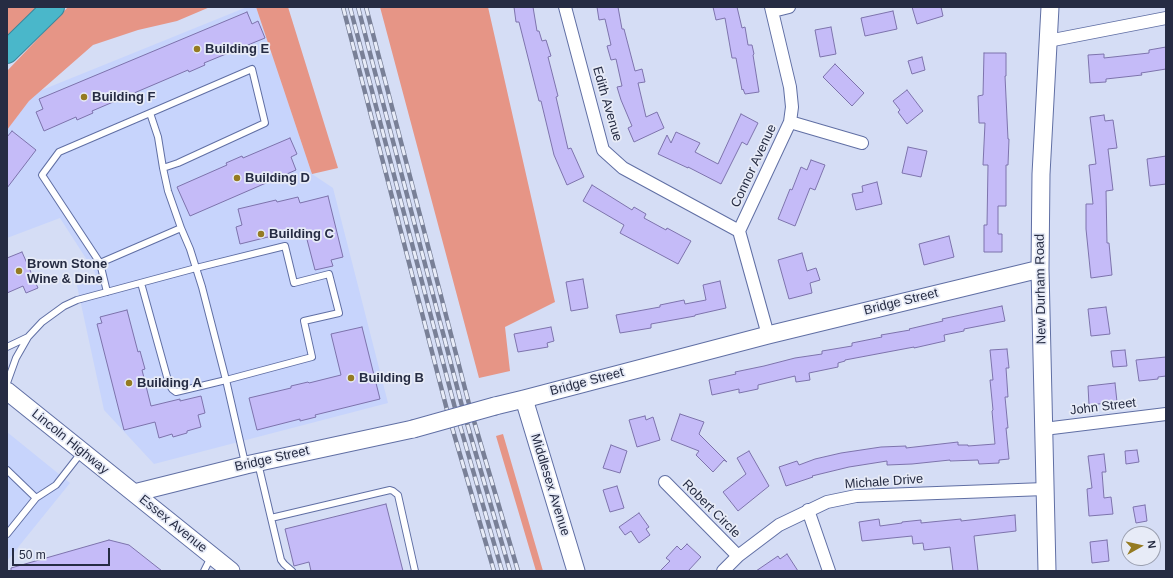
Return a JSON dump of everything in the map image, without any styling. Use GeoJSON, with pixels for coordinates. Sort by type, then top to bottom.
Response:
{"type":"FeatureCollection","features":[{"type":"Feature","properties":{"kind":"highway"},"geometry":{"type":"LineString","coordinates":[[7,52],[53,7]]}},
{"type":"Feature","properties":{"kind":"street","name":"Edith Avenue"},"geometry":{"type":"LineString","coordinates":[[565,7],[604,150],[623,168],[739,231]]}},
{"type":"Feature","properties":{"kind":"street"},"geometry":{"type":"LineString","coordinates":[[772,9],[788,7]]}},
{"type":"Feature","properties":{"kind":"street","name":"New Durham Road"},"geometry":{"type":"LineString","coordinates":[[1047,571],[1040,269],[1041,174],[1050,7]]}},
{"type":"Feature","properties":{"kind":"street","name":"Connor Avenue"},"geometry":{"type":"LineString","coordinates":[[739,231],[790,122],[792,107],[790,88],[772,9]]}},
{"type":"Feature","properties":{"kind":"street"},"geometry":{"type":"LineString","coordinates":[[1048,41],[1166,18]]}},
{"type":"Feature","properties":{"kind":"street"},"geometry":{"type":"LineString","coordinates":[[790,122],[862,143]]}},
{"type":"Feature","properties":{"kind":"street"},"geometry":{"type":"LineString","coordinates":[[739,231],[768,335]]}},
{"type":"Feature","properties":{"kind":"street","name":"Bridge Street"},"geometry":{"type":"LineString","coordinates":[[134,493],[252,463],[413,429],[495,406],[768,335],[1040,269]]}},
{"type":"Feature","properties":{"kind":"street","name":"Lincoln Highway"},"geometry":{"type":"LineString","coordinates":[[7,391],[134,493]]}},
{"type":"Feature","properties":{"kind":"street","name":"Middlesex Avenue"},"geometry":{"type":"LineString","coordinates":[[524,399],[576,571]]}},
{"type":"Feature","properties":{"kind":"street","name":"John Street"},"geometry":{"type":"LineString","coordinates":[[1044,429],[1166,414]]}},
{"type":"Feature","properties":{"kind":"street","name":"Robert Circle"},"geometry":{"type":"LineString","coordinates":[[665,482],[738,556]]}},
{"type":"Feature","properties":{"kind":"street","name":"Michale Drive"},"geometry":{"type":"LineString","coordinates":[[724,571],[738,556],[780,525],[827,502],[856,496],[1045,489]]}},
{"type":"Feature","properties":{"kind":"street","name":"Essex Avenue"},"geometry":{"type":"LineString","coordinates":[[134,493],[231,571]]}},
{"type":"Feature","properties":{"kind":"street"},"geometry":{"type":"LineString","coordinates":[[808,510],[829,571]]}},
{"type":"Feature","properties":{"kind":"lane"},"geometry":{"type":"LineString","coordinates":[[107,292],[100,263],[42,175],[59,152],[252,69],[265,123],[178,163],[163,168]]}},
{"type":"Feature","properties":{"kind":"lane"},"geometry":{"type":"LineString","coordinates":[[150,113],[158,137],[168,191],[190,249],[202,287],[226,380],[271,518],[281,560],[292,571]]}},
{"type":"Feature","properties":{"kind":"lane"},"geometry":{"type":"LineString","coordinates":[[100,263],[181,228]]}},
{"type":"Feature","properties":{"kind":"lane"},"geometry":{"type":"LineString","coordinates":[[7,383],[16,358],[28,337],[42,322],[64,306],[77,300],[196,268],[284,246],[294,283],[329,274],[339,312],[304,321],[312,357],[176,392],[169,384],[141,283]]}},
{"type":"Feature","properties":{"kind":"lane"},"geometry":{"type":"LineString","coordinates":[[7,347],[28,337]]}},
{"type":"Feature","properties":{"kind":"lane"},"geometry":{"type":"LineString","coordinates":[[7,534],[36,498],[56,486],[82,452]]}},
{"type":"Feature","properties":{"kind":"lane"},"geometry":{"type":"LineString","coordinates":[[7,470],[36,498]]}},
{"type":"Feature","properties":{"kind":"lane"},"geometry":{"type":"LineString","coordinates":[[271,518],[390,490],[393,491],[398,495],[415,571]]}},
{"type":"Feature","properties":{"kind":"lane"},"geometry":{"type":"LineString","coordinates":[[204,571],[212,556]]}},
{"type":"Feature","properties":{"kind":"shaded area"},"geometry":{"type":"Polygon","coordinates":[[[7,7],[42,7],[7,41],[7,7]]]}},
{"type":"Feature","properties":{"kind":"shaded area"},"geometry":{"type":"Polygon","coordinates":[[[68,7],[210,7],[177,21],[138,30],[93,45],[29,101],[7,130],[7,71],[68,7]]]}},
{"type":"Feature","properties":{"kind":"shaded area"},"geometry":{"type":"Polygon","coordinates":[[[247,7],[256,7],[312,174],[333,188],[388,403],[154,464],[104,410],[76,281],[96,274],[60,218],[7,238],[7,129],[37,92],[247,7]]]}},
{"type":"Feature","properties":{"kind":"shaded area"},"geometry":{"type":"Polygon","coordinates":[[[256,7],[288,7],[338,168],[312,174],[256,7]]]}},
{"type":"Feature","properties":{"kind":"shaded area"},"geometry":{"type":"Polygon","coordinates":[[[380,7],[488,7],[555,302],[505,327],[510,371],[479,378],[380,7]]]}},
{"type":"Feature","properties":{"kind":"shaded area"},"geometry":{"type":"Polygon","coordinates":[[[7,432],[70,483],[7,561],[7,432]]]}},
{"type":"Feature","properties":{"kind":"shaded area"},"geometry":{"type":"Polygon","coordinates":[[[503,434],[543,571],[536,571],[496,436],[503,434]]]}},
{"type":"Feature","properties":{"kind":"building"},"geometry":{"type":"Polygon","coordinates":[[[514,7],[533,7],[537,31],[539,31],[542,41],[546,40],[551,56],[548,57],[558,96],[556,97],[568,149],[571,148],[584,177],[567,185],[554,155],[519,22],[516,22],[514,7]]]}},
{"type":"Feature","properties":{"kind":"building"},"geometry":{"type":"Polygon","coordinates":[[[597,7],[618,7],[622,29],[624,29],[635,71],[642,69],[645,82],[638,83],[646,117],[657,112],[664,128],[634,142],[628,128],[632,126],[617,87],[622,86],[616,59],[611,60],[607,46],[611,45],[605,19],[599,20],[597,7]]]}},
{"type":"Feature","properties":{"kind":"building"},"geometry":{"type":"Polygon","coordinates":[[[713,7],[737,7],[742,28],[745,27],[748,45],[752,45],[759,92],[745,94],[743,89],[742,90],[736,58],[732,58],[725,18],[716,20],[713,7]]]}},
{"type":"Feature","properties":{"kind":"building"},"geometry":{"type":"Polygon","coordinates":[[[912,7],[941,7],[943,16],[917,24],[912,7]]]}},
{"type":"Feature","properties":{"kind":"building"},"geometry":{"type":"Polygon","coordinates":[[[893,11],[897,29],[865,36],[861,18],[893,11]]]}},
{"type":"Feature","properties":{"kind":"building"},"geometry":{"type":"Polygon","coordinates":[[[247,12],[252,24],[258,21],[265,38],[204,63],[205,65],[189,72],[188,70],[92,111],[93,113],[77,120],[76,117],[44,131],[36,112],[43,109],[39,99],[247,12]]]}},
{"type":"Feature","properties":{"kind":"building"},"geometry":{"type":"Polygon","coordinates":[[[831,27],[836,54],[820,57],[815,30],[831,27]]]}},
{"type":"Feature","properties":{"kind":"building"},"geometry":{"type":"Polygon","coordinates":[[[1166,47],[1166,69],[1141,73],[1142,75],[1106,79],[1106,82],[1090,83],[1088,55],[1104,54],[1104,58],[1149,53],[1149,50],[1166,47]]]}},
{"type":"Feature","properties":{"kind":"building"},"geometry":{"type":"Polygon","coordinates":[[[984,53],[1006,53],[1005,76],[1009,139],[1008,165],[1006,165],[1006,206],[998,206],[998,234],[1002,234],[1002,252],[984,252],[984,225],[987,225],[988,165],[983,165],[985,123],[979,123],[978,96],[983,95],[984,53]]]}},
{"type":"Feature","properties":{"kind":"building"},"geometry":{"type":"Polygon","coordinates":[[[922,57],[925,70],[912,74],[908,61],[922,57]]]}},
{"type":"Feature","properties":{"kind":"building"},"geometry":{"type":"Polygon","coordinates":[[[835,64],[864,93],[852,106],[823,77],[835,64]]]}},
{"type":"Feature","properties":{"kind":"building"},"geometry":{"type":"Polygon","coordinates":[[[907,90],[923,111],[907,124],[898,112],[900,110],[893,101],[907,90]]]}},
{"type":"Feature","properties":{"kind":"building"},"geometry":{"type":"Polygon","coordinates":[[[741,114],[758,123],[747,145],[742,142],[721,184],[658,154],[667,135],[671,143],[676,132],[700,143],[695,152],[718,164],[741,114]]]}},
{"type":"Feature","properties":{"kind":"building"},"geometry":{"type":"Polygon","coordinates":[[[1104,115],[1105,121],[1113,120],[1117,148],[1108,149],[1113,190],[1106,191],[1107,243],[1109,243],[1112,275],[1091,278],[1086,229],[1086,204],[1093,204],[1089,165],[1096,164],[1090,117],[1104,115]]]}},
{"type":"Feature","properties":{"kind":"building"},"geometry":{"type":"Polygon","coordinates":[[[12,131],[36,150],[7,188],[7,137],[12,131]]]}},
{"type":"Feature","properties":{"kind":"building","name":"Building D"},"geometry":{"type":"Polygon","coordinates":[[[290,138],[297,154],[291,157],[296,170],[190,216],[177,187],[227,165],[226,163],[242,156],[243,158],[290,138]]]}},
{"type":"Feature","properties":{"kind":"building"},"geometry":{"type":"Polygon","coordinates":[[[908,147],[927,151],[921,177],[902,173],[908,147]]]}},
{"type":"Feature","properties":{"kind":"building"},"geometry":{"type":"Polygon","coordinates":[[[1166,156],[1166,184],[1150,186],[1147,159],[1166,156]]]}},
{"type":"Feature","properties":{"kind":"building"},"geometry":{"type":"Polygon","coordinates":[[[811,160],[825,165],[815,190],[810,188],[795,226],[778,219],[801,167],[807,170],[811,160]]]}},
{"type":"Feature","properties":{"kind":"building"},"geometry":{"type":"Polygon","coordinates":[[[877,182],[882,204],[856,210],[852,194],[863,192],[862,186],[877,182]]]}},
{"type":"Feature","properties":{"kind":"building"},"geometry":{"type":"Polygon","coordinates":[[[592,185],[632,210],[634,207],[646,214],[644,218],[691,241],[678,264],[620,233],[624,225],[583,201],[592,185]]]}},
{"type":"Feature","properties":{"kind":"building","name":"Building C"},"geometry":{"type":"Polygon","coordinates":[[[328,196],[343,257],[331,260],[333,266],[315,270],[304,228],[269,239],[268,237],[240,244],[236,227],[242,225],[238,209],[276,200],[277,202],[298,197],[300,203],[328,196]]]}},
{"type":"Feature","properties":{"kind":"building"},"geometry":{"type":"Polygon","coordinates":[[[949,236],[954,257],[924,265],[919,244],[949,236]]]}},
{"type":"Feature","properties":{"kind":"building","name":"Brown Stone Wine & Dine"},"geometry":{"type":"Polygon","coordinates":[[[22,252],[38,288],[26,293],[23,286],[7,293],[7,258],[22,252]]]}},
{"type":"Feature","properties":{"kind":"building"},"geometry":{"type":"Polygon","coordinates":[[[802,253],[807,271],[816,268],[820,280],[810,283],[812,293],[789,299],[778,260],[802,253]]]}},
{"type":"Feature","properties":{"kind":"building"},"geometry":{"type":"Polygon","coordinates":[[[583,279],[588,308],[571,311],[566,282],[583,279]]]}},
{"type":"Feature","properties":{"kind":"building"},"geometry":{"type":"Polygon","coordinates":[[[720,281],[726,308],[695,316],[651,324],[651,328],[620,333],[616,315],[660,307],[660,305],[684,300],[685,304],[706,300],[703,285],[720,281]]]}},
{"type":"Feature","properties":{"kind":"building"},"geometry":{"type":"Polygon","coordinates":[[[1002,306],[1005,321],[964,329],[964,331],[944,335],[945,341],[845,360],[838,363],[838,367],[809,373],[810,380],[796,382],[795,376],[758,385],[758,389],[739,393],[739,389],[712,395],[709,380],[736,374],[735,372],[795,358],[822,354],[822,351],[852,346],[852,343],[882,337],[881,335],[910,330],[909,329],[943,321],[942,319],[1002,306]]]}},
{"type":"Feature","properties":{"kind":"building"},"geometry":{"type":"Polygon","coordinates":[[[1106,307],[1110,334],[1091,336],[1088,309],[1106,307]]]}},
{"type":"Feature","properties":{"kind":"building","name":"Building A"},"geometry":{"type":"Polygon","coordinates":[[[127,310],[138,352],[140,351],[145,369],[142,370],[151,406],[201,396],[205,413],[198,415],[201,427],[173,437],[172,434],[159,438],[155,422],[124,430],[97,324],[102,323],[100,317],[127,310]]]}},
{"type":"Feature","properties":{"kind":"building","name":"Building B"},"geometry":{"type":"Polygon","coordinates":[[[362,327],[380,399],[315,415],[316,417],[300,421],[300,419],[257,430],[249,398],[291,388],[291,386],[341,375],[331,334],[362,327]]]}},
{"type":"Feature","properties":{"kind":"building"},"geometry":{"type":"Polygon","coordinates":[[[551,327],[554,341],[547,343],[548,347],[518,352],[514,334],[551,327]]]}},
{"type":"Feature","properties":{"kind":"building"},"geometry":{"type":"Polygon","coordinates":[[[1007,349],[1009,368],[1006,368],[1008,397],[1005,397],[1009,459],[999,460],[999,463],[979,464],[978,460],[950,460],[887,465],[887,461],[849,467],[812,476],[813,477],[786,486],[779,467],[797,461],[799,465],[815,459],[841,453],[881,447],[906,446],[906,448],[958,442],[958,445],[968,446],[995,444],[990,380],[993,380],[990,350],[1007,349]]]}},
{"type":"Feature","properties":{"kind":"building"},"geometry":{"type":"Polygon","coordinates":[[[1125,350],[1127,366],[1113,367],[1111,351],[1125,350]]]}},
{"type":"Feature","properties":{"kind":"building"},"geometry":{"type":"Polygon","coordinates":[[[1166,357],[1166,376],[1158,377],[1158,379],[1139,381],[1136,360],[1166,357]]]}},
{"type":"Feature","properties":{"kind":"building"},"geometry":{"type":"Polygon","coordinates":[[[1115,383],[1117,402],[1089,405],[1088,386],[1115,383]]]}},
{"type":"Feature","properties":{"kind":"building"},"geometry":{"type":"Polygon","coordinates":[[[680,414],[704,422],[699,434],[727,462],[724,460],[713,472],[696,455],[699,451],[671,440],[680,414]]]}},
{"type":"Feature","properties":{"kind":"building"},"geometry":{"type":"Polygon","coordinates":[[[645,416],[646,420],[653,417],[660,440],[637,447],[629,420],[645,416]]]}},
{"type":"Feature","properties":{"kind":"building"},"geometry":{"type":"Polygon","coordinates":[[[611,445],[627,451],[620,473],[603,468],[611,445]]]}},
{"type":"Feature","properties":{"kind":"building"},"geometry":{"type":"Polygon","coordinates":[[[1137,450],[1139,462],[1126,464],[1125,451],[1137,450]]]}},
{"type":"Feature","properties":{"kind":"building"},"geometry":{"type":"Polygon","coordinates":[[[749,451],[769,486],[738,511],[723,492],[746,474],[737,458],[749,451]]]}},
{"type":"Feature","properties":{"kind":"building"},"geometry":{"type":"Polygon","coordinates":[[[1104,454],[1106,472],[1102,472],[1104,498],[1111,497],[1113,514],[1089,516],[1087,489],[1092,488],[1088,456],[1104,454]]]}},
{"type":"Feature","properties":{"kind":"building"},"geometry":{"type":"Polygon","coordinates":[[[617,486],[624,508],[610,512],[603,490],[617,486]]]}},
{"type":"Feature","properties":{"kind":"building"},"geometry":{"type":"Polygon","coordinates":[[[386,504],[403,571],[311,571],[309,562],[294,566],[285,529],[386,504]]]}},
{"type":"Feature","properties":{"kind":"building"},"geometry":{"type":"Polygon","coordinates":[[[1145,505],[1147,521],[1136,523],[1133,507],[1145,505]]]}},
{"type":"Feature","properties":{"kind":"building"},"geometry":{"type":"Polygon","coordinates":[[[639,513],[649,527],[646,529],[650,535],[639,543],[631,531],[625,535],[619,527],[639,513]]]}},
{"type":"Feature","properties":{"kind":"building"},"geometry":{"type":"Polygon","coordinates":[[[1015,515],[1016,531],[974,536],[978,571],[953,571],[950,547],[924,550],[923,543],[913,544],[912,536],[862,541],[859,522],[879,519],[880,526],[921,520],[921,523],[961,519],[961,521],[1015,515]]]}},
{"type":"Feature","properties":{"kind":"building"},"geometry":{"type":"Polygon","coordinates":[[[109,540],[129,545],[162,571],[11,571],[11,568],[109,540]]]}},
{"type":"Feature","properties":{"kind":"building"},"geometry":{"type":"Polygon","coordinates":[[[1107,540],[1109,561],[1092,563],[1090,542],[1107,540]]]}},
{"type":"Feature","properties":{"kind":"building"},"geometry":{"type":"Polygon","coordinates":[[[687,544],[701,557],[688,571],[660,571],[670,561],[666,558],[677,546],[681,550],[687,544]]]}},
{"type":"Feature","properties":{"kind":"building"},"geometry":{"type":"Polygon","coordinates":[[[787,554],[798,571],[756,571],[778,556],[780,559],[787,554]]]}},
{"type":"Feature","properties":{"kind":"railway"},"geometry":{"type":"LineString","coordinates":[[343,7],[447,410],[494,571]]}},
{"type":"Feature","properties":{"kind":"railway"},"geometry":{"type":"LineString","coordinates":[[350,7],[455,408],[502,571]]}},
{"type":"Feature","properties":{"kind":"railway"},"geometry":{"type":"LineString","coordinates":[[358,7],[462,406],[510,571]]}},
{"type":"Feature","properties":{"kind":"railway"},"geometry":{"type":"LineString","coordinates":[[366,7],[469,404],[518,571]]}},
{"type":"Feature","properties":{"kind":"place","name":"Building E"},"geometry":{"type":"Point","coordinates":[197,49]}},
{"type":"Feature","properties":{"kind":"place","name":"Building F"},"geometry":{"type":"Point","coordinates":[84,97]}},
{"type":"Feature","properties":{"kind":"place","name":"Building D"},"geometry":{"type":"Point","coordinates":[237,178]}},
{"type":"Feature","properties":{"kind":"place","name":"Building C"},"geometry":{"type":"Point","coordinates":[261,234]}},
{"type":"Feature","properties":{"kind":"place","name":"Brown Stone Wine & Dine"},"geometry":{"type":"Point","coordinates":[19,271]}},
{"type":"Feature","properties":{"kind":"place","name":"Building B"},"geometry":{"type":"Point","coordinates":[351,378]}},
{"type":"Feature","properties":{"kind":"place","name":"Building A"},"geometry":{"type":"Point","coordinates":[129,383]}}]}
